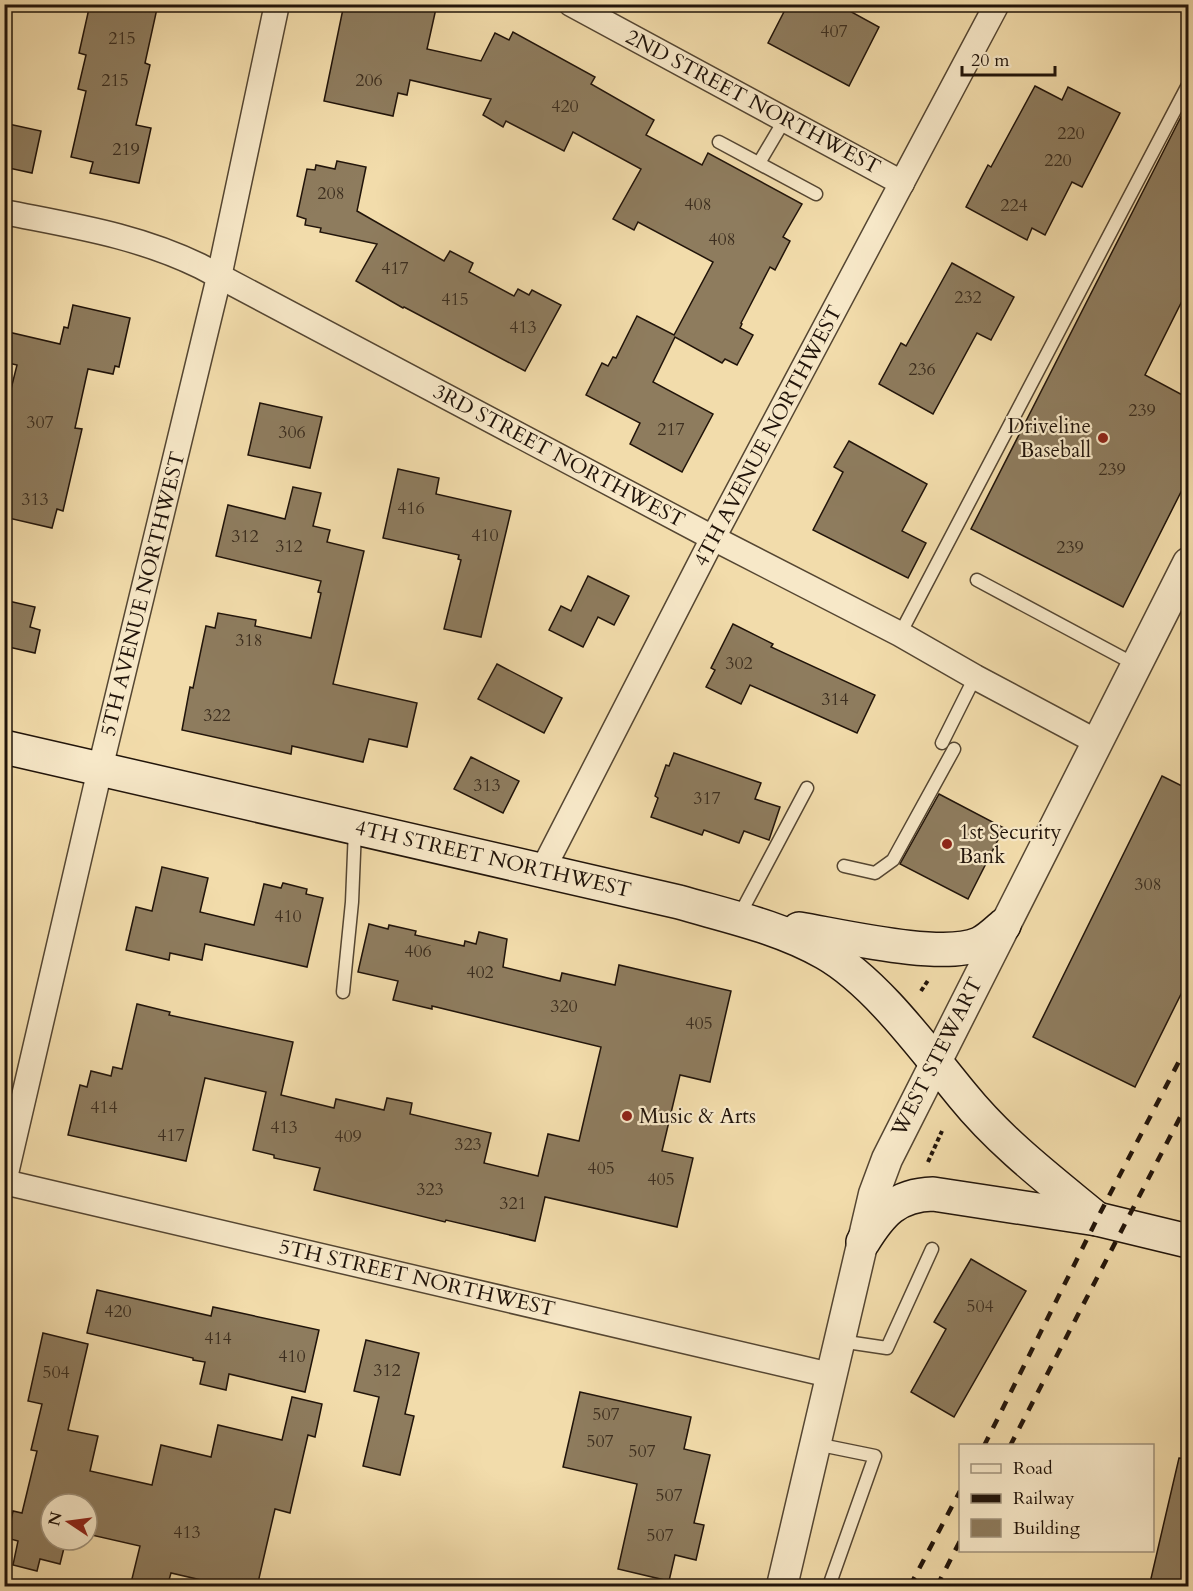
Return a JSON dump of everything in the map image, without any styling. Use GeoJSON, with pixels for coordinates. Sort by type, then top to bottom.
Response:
{"type":"FeatureCollection","features":[{"type":"Feature","properties":{"kind":"main road","name":"4TH STREET NORTHWEST"},"geometry":{"type":"LineString","coordinates":[[4,747],[543,869],[679,902],[794,938],[841,963],[883,1002],[934,1062]]}},
{"type":"Feature","properties":{"kind":"main road"},"geometry":{"type":"LineString","coordinates":[[737,919],[932,949],[958,949],[979,944],[1004,924]]}},
{"type":"Feature","properties":{"kind":"main road"},"geometry":{"type":"LineString","coordinates":[[934,1062],[991,1127],[1034,1167],[1097,1219]]}},
{"type":"Feature","properties":{"kind":"main road"},"geometry":{"type":"LineString","coordinates":[[862,1242],[880,1216],[893,1205],[903,1199],[921,1195],[972,1200],[1097,1219],[1188,1241]]}},
{"type":"Feature","properties":{"kind":"street","name":"5TH AVENUE NORTHWEST"},"geometry":{"type":"LineString","coordinates":[[4,1182],[100,769],[219,277],[277,4]]}},
{"type":"Feature","properties":{"kind":"street","name":"2ND STREET NORTHWEST"},"geometry":{"type":"LineString","coordinates":[[571,4],[902,183]]}},
{"type":"Feature","properties":{"kind":"street","name":"4TH AVENUE NORTHWEST"},"geometry":{"type":"LineString","coordinates":[[543,869],[713,538],[997,4]]}},
{"type":"Feature","properties":{"kind":"street","name":"3RD STREET NORTHWEST"},"geometry":{"type":"LineString","coordinates":[[4,212],[120,235],[180,256],[713,538],[900,634],[1097,742]]}},
{"type":"Feature","properties":{"kind":"street","name":"WEST STEWART"},"geometry":{"type":"LineString","coordinates":[[782,1586],[862,1242],[874,1194],[886,1159],[1188,563]]}},
{"type":"Feature","properties":{"kind":"street","name":"5TH STREET NORTHWEST"},"geometry":{"type":"LineString","coordinates":[[4,1182],[830,1375]]}},
{"type":"Feature","properties":{"kind":"lane"},"geometry":{"type":"LineString","coordinates":[[900,634],[1188,85]]}},
{"type":"Feature","properties":{"kind":"lane"},"geometry":{"type":"LineString","coordinates":[[759,164],[785,119]]}},
{"type":"Feature","properties":{"kind":"lane"},"geometry":{"type":"LineString","coordinates":[[719,142],[816,194]]}},
{"type":"Feature","properties":{"kind":"lane"},"geometry":{"type":"LineString","coordinates":[[977,580],[1136,665]]}},
{"type":"Feature","properties":{"kind":"lane"},"geometry":{"type":"LineString","coordinates":[[844,866],[875,873],[893,860],[948,746],[975,677]]}},
{"type":"Feature","properties":{"kind":"lane"},"geometry":{"type":"LineString","coordinates":[[737,919],[807,788]]}},
{"type":"Feature","properties":{"kind":"lane"},"geometry":{"type":"LineString","coordinates":[[343,992],[352,902],[355,827]]}},
{"type":"Feature","properties":{"kind":"lane"},"geometry":{"type":"LineString","coordinates":[[839,1341],[887,1348],[932,1249]]}},
{"type":"Feature","properties":{"kind":"lane"},"geometry":{"type":"LineString","coordinates":[[814,1444],[875,1456],[830,1587]]}},
{"type":"Feature","properties":{"kind":"path"},"geometry":{"type":"LineString","coordinates":[[927,1165],[942,1131]]}},
{"type":"Feature","properties":{"kind":"building"},"geometry":{"type":"Polygon","coordinates":[[[90,4],[158,4],[145,63],[150,65],[136,125],[151,128],[139,183],[90,173],[93,162],[71,157],[86,91],[78,89],[86,55],[79,53],[90,4]]]}},
{"type":"Feature","properties":{"kind":"building"},"geometry":{"type":"Polygon","coordinates":[[[344,4],[437,4],[427,49],[481,61],[495,33],[509,40],[513,32],[595,77],[591,84],[654,120],[646,135],[702,165],[708,153],[802,204],[783,237],[790,241],[775,270],[770,267],[741,323],[740,328],[753,335],[737,365],[725,359],[722,363],[675,337],[653,382],[713,414],[682,472],[630,444],[640,423],[586,395],[602,363],[608,366],[613,357],[616,358],[637,316],[674,335],[713,262],[638,222],[634,230],[613,219],[641,169],[573,132],[564,151],[506,121],[503,127],[483,115],[491,99],[410,80],[407,95],[398,93],[393,116],[324,101],[344,4]]]}},
{"type":"Feature","properties":{"kind":"building"},"geometry":{"type":"Polygon","coordinates":[[[788,4],[837,4],[879,27],[849,86],[768,43],[788,4]]]}},
{"type":"Feature","properties":{"kind":"building"},"geometry":{"type":"Polygon","coordinates":[[[1035,86],[1062,100],[1068,87],[1120,113],[1082,187],[1072,182],[1045,235],[1032,228],[1027,240],[966,207],[988,165],[991,167],[1035,86]]]}},
{"type":"Feature","properties":{"kind":"building","name":"Driveline Baseball"},"geometry":{"type":"Polygon","coordinates":[[[1188,103],[1188,289],[1145,375],[1188,398],[1188,478],[1123,607],[971,529],[1188,103]]]}},
{"type":"Feature","properties":{"kind":"building"},"geometry":{"type":"Polygon","coordinates":[[[4,123],[41,131],[32,173],[4,167],[4,123]]]}},
{"type":"Feature","properties":{"kind":"building"},"geometry":{"type":"Polygon","coordinates":[[[337,161],[366,167],[357,211],[444,261],[450,251],[473,263],[469,272],[514,296],[518,289],[529,295],[532,290],[561,305],[525,371],[356,281],[377,244],[320,232],[321,228],[305,225],[306,219],[297,216],[307,169],[315,170],[316,165],[335,169],[337,161]]]}},
{"type":"Feature","properties":{"kind":"building"},"geometry":{"type":"Polygon","coordinates":[[[952,263],[1014,297],[991,340],[977,333],[933,414],[879,384],[901,343],[906,346],[952,263]]]}},
{"type":"Feature","properties":{"kind":"building"},"geometry":{"type":"Polygon","coordinates":[[[73,305],[130,318],[119,367],[115,366],[113,374],[88,369],[75,428],[82,429],[63,511],[57,509],[52,528],[4,517],[4,417],[17,365],[4,362],[4,331],[60,344],[64,327],[68,328],[73,305]]]}},
{"type":"Feature","properties":{"kind":"building"},"geometry":{"type":"Polygon","coordinates":[[[260,403],[322,417],[310,468],[248,455],[260,403]]]}},
{"type":"Feature","properties":{"kind":"building"},"geometry":{"type":"Polygon","coordinates":[[[849,441],[927,484],[902,531],[926,543],[908,578],[813,530],[843,472],[834,467],[849,441]]]}},
{"type":"Feature","properties":{"kind":"building"},"geometry":{"type":"Polygon","coordinates":[[[398,469],[439,478],[436,494],[511,511],[481,637],[444,629],[461,560],[458,559],[459,555],[383,538],[398,469]]]}},
{"type":"Feature","properties":{"kind":"building"},"geometry":{"type":"Polygon","coordinates":[[[293,487],[321,493],[313,526],[330,530],[327,542],[364,551],[333,684],[417,703],[407,747],[369,739],[363,762],[292,746],[291,754],[182,730],[190,687],[193,688],[206,626],[215,628],[218,613],[256,620],[255,626],[311,638],[321,593],[318,592],[321,581],[216,556],[228,505],[285,519],[293,487]]]}},
{"type":"Feature","properties":{"kind":"building"},"geometry":{"type":"Polygon","coordinates":[[[588,576],[629,596],[614,625],[598,617],[583,647],[549,630],[561,606],[571,611],[588,576]]]}},
{"type":"Feature","properties":{"kind":"building"},"geometry":{"type":"Polygon","coordinates":[[[4,600],[35,607],[30,627],[40,630],[35,653],[4,646],[4,600]]]}},
{"type":"Feature","properties":{"kind":"building"},"geometry":{"type":"Polygon","coordinates":[[[733,624],[773,644],[771,647],[875,695],[857,733],[750,685],[741,704],[706,687],[715,670],[711,668],[733,624]]]}},
{"type":"Feature","properties":{"kind":"building"},"geometry":{"type":"Polygon","coordinates":[[[497,664],[562,698],[544,733],[478,699],[497,664]]]}},
{"type":"Feature","properties":{"kind":"building"},"geometry":{"type":"Polygon","coordinates":[[[674,753],[761,783],[755,799],[780,807],[769,840],[744,831],[739,843],[704,830],[702,835],[651,817],[658,798],[655,796],[666,765],[669,766],[674,753]]]}},
{"type":"Feature","properties":{"kind":"building"},"geometry":{"type":"Polygon","coordinates":[[[471,757],[519,781],[503,813],[454,789],[471,757]]]}},
{"type":"Feature","properties":{"kind":"building"},"geometry":{"type":"Polygon","coordinates":[[[1162,776],[1188,789],[1188,980],[1135,1087],[1033,1037],[1162,776]]]}},
{"type":"Feature","properties":{"kind":"building","name":"1st Security Bank"},"geometry":{"type":"Polygon","coordinates":[[[939,794],[1004,828],[968,899],[900,864],[939,794]]]}},
{"type":"Feature","properties":{"kind":"building"},"geometry":{"type":"Polygon","coordinates":[[[162,867],[208,878],[200,912],[254,925],[264,884],[281,888],[283,883],[307,889],[306,894],[323,898],[307,967],[205,944],[202,960],[170,953],[169,960],[126,950],[136,907],[152,911],[162,867]]]}},
{"type":"Feature","properties":{"kind":"building"},"geometry":{"type":"Polygon","coordinates":[[[369,924],[388,929],[389,925],[416,931],[415,935],[464,946],[465,941],[476,944],[479,932],[507,939],[503,967],[560,981],[562,973],[615,985],[619,965],[731,991],[710,1082],[680,1075],[662,1151],[693,1158],[677,1227],[545,1197],[535,1241],[314,1190],[320,1168],[274,1158],[274,1155],[253,1150],[266,1092],[205,1078],[186,1161],[68,1135],[80,1085],[87,1087],[91,1071],[111,1076],[113,1067],[122,1069],[137,1004],[170,1012],[169,1015],[293,1042],[281,1095],[334,1108],[336,1099],[384,1110],[387,1098],[412,1103],[410,1114],[491,1133],[484,1163],[538,1176],[548,1134],[579,1141],[601,1047],[432,1006],[432,1009],[393,1000],[398,981],[358,972],[369,924]]]}},
{"type":"Feature","properties":{"kind":"building"},"geometry":{"type":"Polygon","coordinates":[[[971,1259],[1026,1291],[954,1417],[911,1392],[946,1329],[934,1322],[971,1259]]]}},
{"type":"Feature","properties":{"kind":"building"},"geometry":{"type":"Polygon","coordinates":[[[97,1290],[211,1316],[213,1307],[319,1330],[305,1392],[229,1374],[226,1390],[200,1384],[205,1362],[87,1333],[97,1290]]]}},
{"type":"Feature","properties":{"kind":"building"},"geometry":{"type":"Polygon","coordinates":[[[43,1333],[88,1344],[68,1430],[98,1436],[90,1471],[152,1485],[161,1445],[211,1457],[218,1425],[282,1440],[292,1397],[322,1404],[315,1437],[308,1435],[290,1513],[275,1509],[257,1587],[231,1587],[171,1573],[167,1587],[130,1587],[140,1546],[99,1537],[99,1492],[39,1492],[39,1552],[63,1552],[60,1564],[40,1559],[37,1571],[13,1565],[18,1541],[7,1538],[13,1511],[22,1513],[37,1451],[31,1450],[42,1404],[28,1401],[43,1333]]]}},
{"type":"Feature","properties":{"kind":"building"},"geometry":{"type":"Polygon","coordinates":[[[366,1340],[419,1353],[405,1414],[414,1416],[400,1475],[363,1466],[379,1397],[354,1391],[366,1340]]]}},
{"type":"Feature","properties":{"kind":"building"},"geometry":{"type":"Polygon","coordinates":[[[580,1392],[691,1417],[684,1449],[710,1455],[694,1523],[704,1525],[696,1560],[675,1555],[669,1581],[618,1569],[637,1484],[563,1467],[580,1392]]]}},
{"type":"Feature","properties":{"kind":"building"},"geometry":{"type":"Polygon","coordinates":[[[1179,1458],[1188,1459],[1188,1587],[1149,1587],[1179,1458]]]}},
{"type":"Feature","properties":{"kind":"railway"},"geometry":{"type":"LineString","coordinates":[[985,1444],[1097,1219],[1188,1044]]}},
{"type":"Feature","properties":{"kind":"railway"},"geometry":{"type":"LineString","coordinates":[[1011,1444],[1188,1102]]}},
{"type":"Feature","properties":{"kind":"railway"},"geometry":{"type":"LineString","coordinates":[[910,1586],[959,1493]]}},
{"type":"Feature","properties":{"kind":"railway"},"geometry":{"type":"LineString","coordinates":[[937,1586],[959,1543]]}},
{"type":"Feature","properties":{"kind":"place","name":"Driveline Baseball"},"geometry":{"type":"Point","coordinates":[1103,438]}},
{"type":"Feature","properties":{"kind":"place","name":"1st Security Bank"},"geometry":{"type":"Point","coordinates":[947,844]}},
{"type":"Feature","properties":{"kind":"place","name":"Music & Arts"},"geometry":{"type":"Point","coordinates":[627,1116]}}]}
